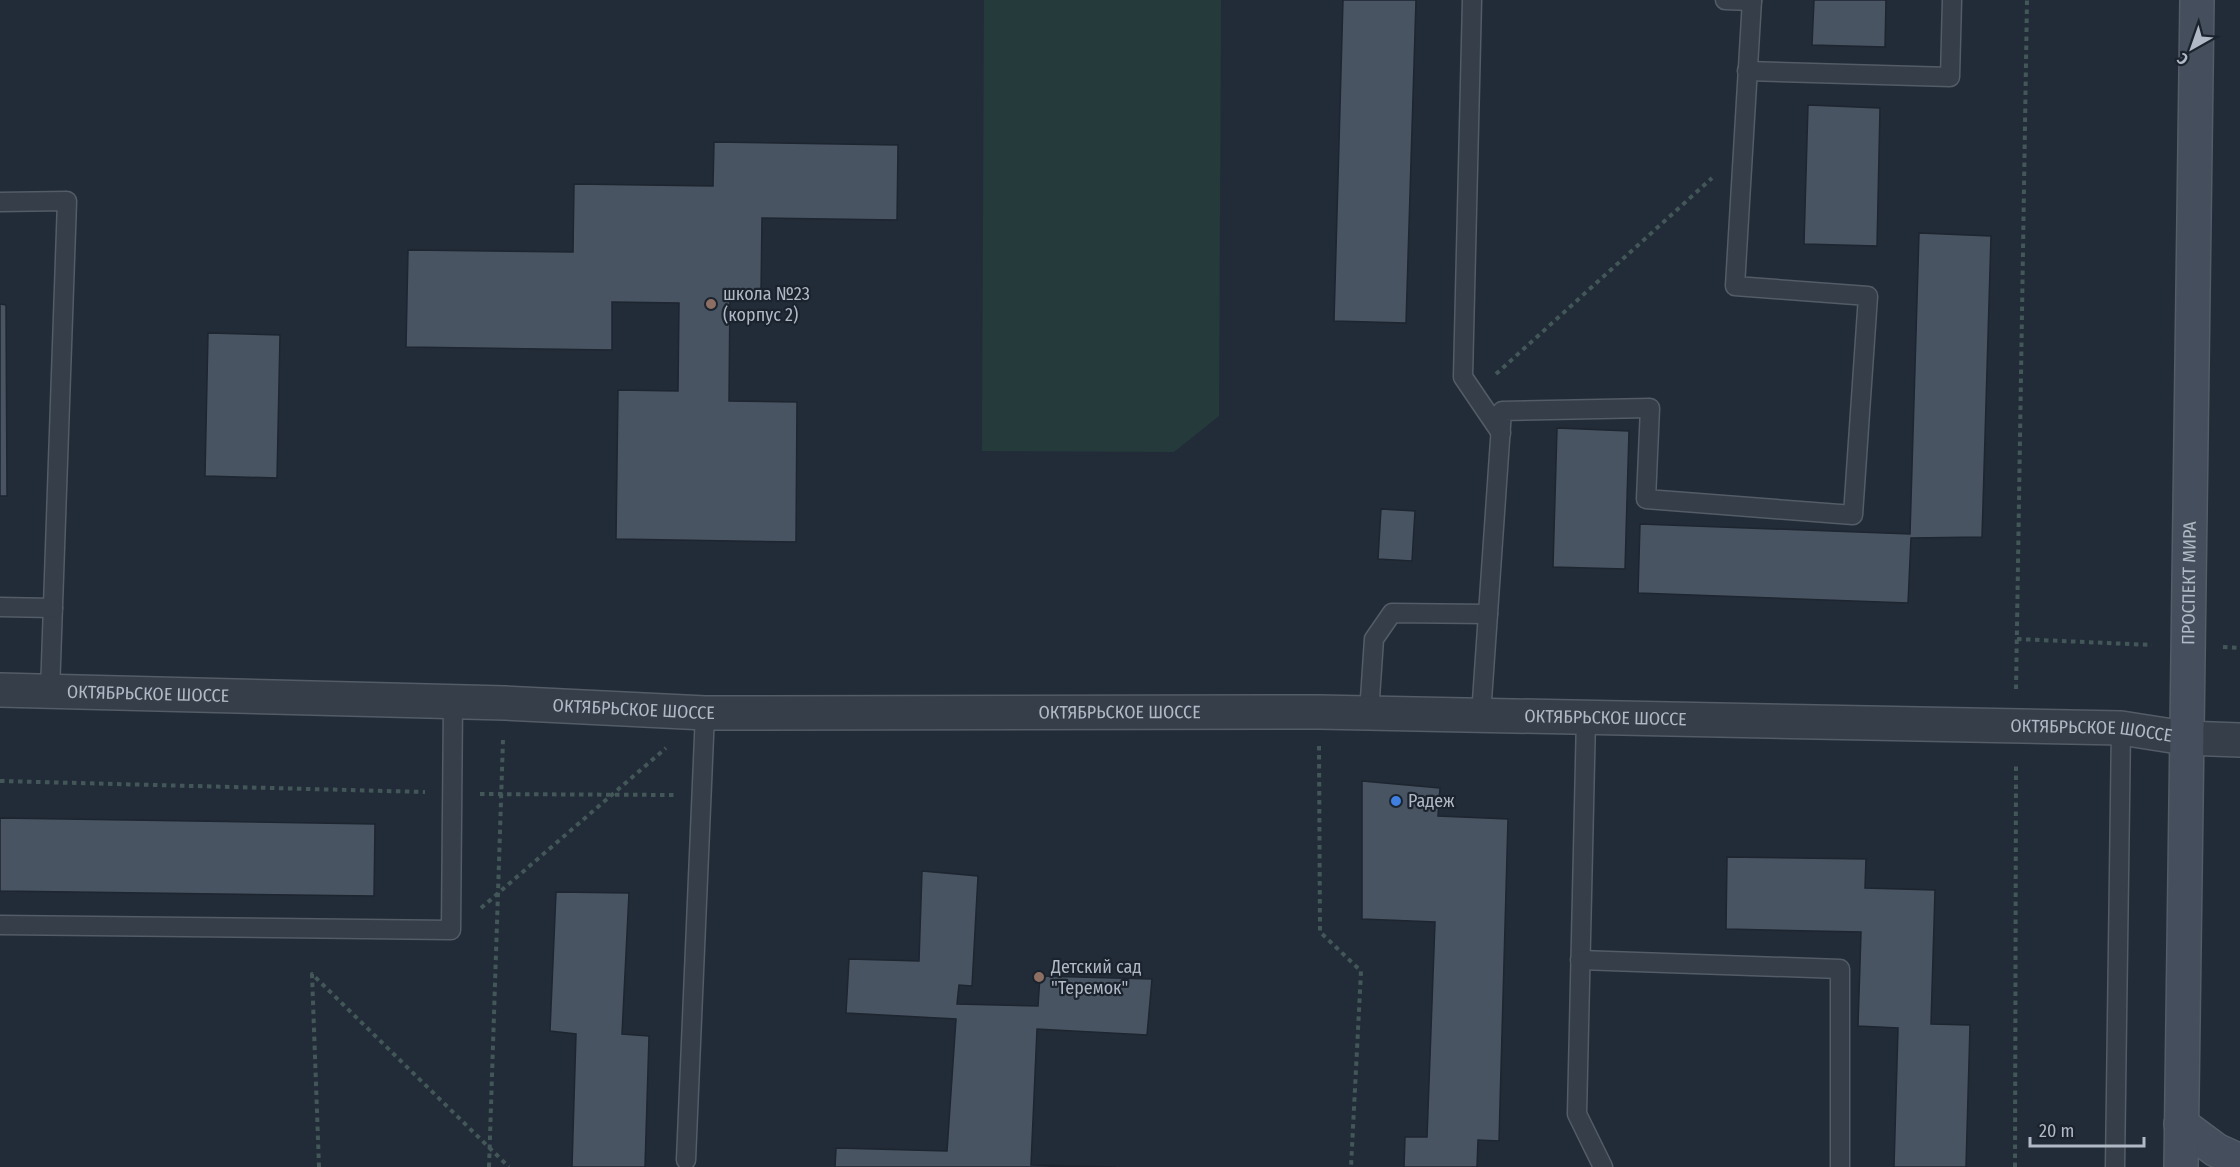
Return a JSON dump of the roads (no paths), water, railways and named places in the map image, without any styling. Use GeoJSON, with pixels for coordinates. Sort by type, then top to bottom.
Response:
{"type":"FeatureCollection","features":[{"type":"Feature","properties":{"kind":"main road","name":"ПРОСПЕКТ МИРА"},"geometry":{"type":"LineString","coordinates":[[2181,1167],[2185,738],[2197,0]]}},
{"type":"Feature","properties":{"kind":"main road"},"geometry":{"type":"LineString","coordinates":[[2181,1124],[2216,1150],[2240,1161]]}},
{"type":"Feature","properties":{"kind":"street","name":"ОКТЯБРЬСКОЕ ШОССЕ"},"geometry":{"type":"LineString","coordinates":[[0,690],[505,703],[705,713],[1319,712],[2121,728],[2185,738],[2240,740]]}},
{"type":"Feature","properties":{"kind":"lane"},"geometry":{"type":"LineString","coordinates":[[1472,0],[1463,377],[1501,433]]}},
{"type":"Feature","properties":{"kind":"lane"},"geometry":{"type":"LineString","coordinates":[[1481,715],[1502,411],[1650,408],[1646,499],[1853,514],[1868,296],[1735,286],[1752,1],[1725,0]]}},
{"type":"Feature","properties":{"kind":"lane"},"geometry":{"type":"LineString","coordinates":[[1747,71],[1950,77],[1952,0]]}},
{"type":"Feature","properties":{"kind":"lane"},"geometry":{"type":"LineString","coordinates":[[0,202],[67,201],[50,692]]}},
{"type":"Feature","properties":{"kind":"lane"},"geometry":{"type":"LineString","coordinates":[[0,607],[53,608]]}},
{"type":"Feature","properties":{"kind":"lane"},"geometry":{"type":"LineString","coordinates":[[1370,713],[1374,639],[1392,613],[1488,614]]}},
{"type":"Feature","properties":{"kind":"lane"},"geometry":{"type":"LineString","coordinates":[[0,925],[451,930],[453,702]]}},
{"type":"Feature","properties":{"kind":"lane"},"geometry":{"type":"LineString","coordinates":[[686,1160],[705,713]]}},
{"type":"Feature","properties":{"kind":"lane"},"geometry":{"type":"LineString","coordinates":[[1586,718],[1577,1114],[1603,1167]]}},
{"type":"Feature","properties":{"kind":"lane"},"geometry":{"type":"LineString","coordinates":[[2115,1167],[2121,728]]}},
{"type":"Feature","properties":{"kind":"lane"},"geometry":{"type":"LineString","coordinates":[[1580,960],[1840,969],[1840,1167]]}},
{"type":"Feature","properties":{"kind":"place","name":"школа №23 (корпус 2)"},"geometry":{"type":"Point","coordinates":[711,304]}},
{"type":"Feature","properties":{"kind":"place","name":"Радеж"},"geometry":{"type":"Point","coordinates":[1396,801]}},
{"type":"Feature","properties":{"kind":"place","name":"Детский сад \"Теремок\""},"geometry":{"type":"Point","coordinates":[1039,977]}}]}
